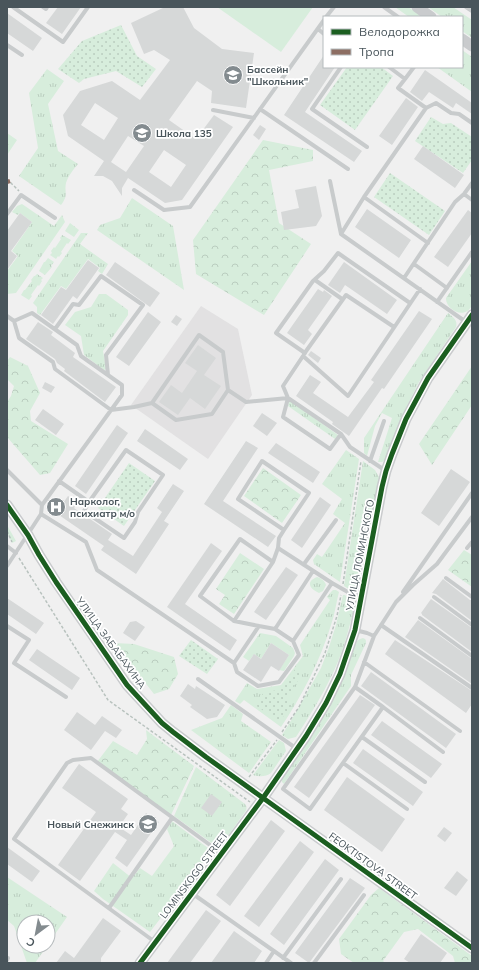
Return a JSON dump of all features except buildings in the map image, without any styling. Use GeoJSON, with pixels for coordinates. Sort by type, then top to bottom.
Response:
{"type":"FeatureCollection","features":[{"type":"Feature","properties":{"kind":"street"},"geometry":{"type":"LineString","coordinates":[[417,7],[430,16]]}},
{"type":"Feature","properties":{"kind":"street"},"geometry":{"type":"LineString","coordinates":[[463,40],[472,46]]}},
{"type":"Feature","properties":{"kind":"street","name":"УЛИЦА ЛОМИНСКОГО"},"geometry":{"type":"LineString","coordinates":[[263,798],[306,736],[326,703],[340,674],[355,630],[376,517],[386,471],[392,454],[406,419],[428,378],[469,319]]}},
{"type":"Feature","properties":{"kind":"street","name":"УЛИЦА ЗАБАБАХИНА"},"geometry":{"type":"LineString","coordinates":[[7,505],[28,535],[56,582],[127,685],[173,732],[241,789],[263,798]]}},
{"type":"Feature","properties":{"kind":"street","name":"LOMINSKOGO STREET"},"geometry":{"type":"LineString","coordinates":[[140,963],[263,798]]}},
{"type":"Feature","properties":{"kind":"street","name":"FEOKTISTOVA STREET"},"geometry":{"type":"LineString","coordinates":[[263,798],[472,948]]}},
{"type":"Feature","properties":{"kind":"lane"},"geometry":{"type":"LineString","coordinates":[[13,7],[63,42],[88,7]]}},
{"type":"Feature","properties":{"kind":"lane"},"geometry":{"type":"LineString","coordinates":[[43,7],[46,9],[47,7]]}},
{"type":"Feature","properties":{"kind":"lane"},"geometry":{"type":"LineString","coordinates":[[327,16],[334,7]]}},
{"type":"Feature","properties":{"kind":"lane"},"geometry":{"type":"LineString","coordinates":[[384,7],[397,16]]}},
{"type":"Feature","properties":{"kind":"lane"},"geometry":{"type":"LineString","coordinates":[[134,190],[164,210],[190,207],[323,22]]}},
{"type":"Feature","properties":{"kind":"lane"},"geometry":{"type":"LineString","coordinates":[[318,29],[323,33]]}},
{"type":"Feature","properties":{"kind":"lane"},"geometry":{"type":"LineString","coordinates":[[7,45],[22,55]]}},
{"type":"Feature","properties":{"kind":"lane"},"geometry":{"type":"LineString","coordinates":[[340,68],[312,109],[367,147]]}},
{"type":"Feature","properties":{"kind":"lane"},"geometry":{"type":"LineString","coordinates":[[389,68],[405,79]]}},
{"type":"Feature","properties":{"kind":"lane"},"geometry":{"type":"LineString","coordinates":[[413,68],[398,88],[426,108]]}},
{"type":"Feature","properties":{"kind":"lane"},"geometry":{"type":"LineString","coordinates":[[341,234],[426,108],[436,103],[450,113],[459,114],[472,123]]}},
{"type":"Feature","properties":{"kind":"lane"},"geometry":{"type":"LineString","coordinates":[[260,109],[348,169]]}},
{"type":"Feature","properties":{"kind":"lane"},"geometry":{"type":"LineString","coordinates":[[212,110],[254,118]]}},
{"type":"Feature","properties":{"kind":"lane"},"geometry":{"type":"LineString","coordinates":[[330,181],[341,234],[437,302],[469,319]]}},
{"type":"Feature","properties":{"kind":"lane"},"geometry":{"type":"LineString","coordinates":[[404,278],[455,202],[464,194],[472,183]]}},
{"type":"Feature","properties":{"kind":"lane"},"geometry":{"type":"LineString","coordinates":[[464,194],[472,200]]}},
{"type":"Feature","properties":{"kind":"lane"},"geometry":{"type":"LineString","coordinates":[[7,214],[21,195],[55,218]]}},
{"type":"Feature","properties":{"kind":"lane"},"geometry":{"type":"LineString","coordinates":[[364,198],[428,243]]}},
{"type":"Feature","properties":{"kind":"lane"},"geometry":{"type":"LineString","coordinates":[[410,303],[338,252],[324,271],[315,280],[276,333],[304,354],[348,396],[420,289]]}},
{"type":"Feature","properties":{"kind":"lane"},"geometry":{"type":"LineString","coordinates":[[437,302],[472,252]]}},
{"type":"Feature","properties":{"kind":"lane"},"geometry":{"type":"LineString","coordinates":[[414,264],[447,288]]}},
{"type":"Feature","properties":{"kind":"lane"},"geometry":{"type":"LineString","coordinates":[[55,329],[73,304],[79,304],[101,276],[143,305],[106,355],[108,375]]}},
{"type":"Feature","properties":{"kind":"lane"},"geometry":{"type":"LineString","coordinates":[[315,280],[342,299]]}},
{"type":"Feature","properties":{"kind":"lane"},"geometry":{"type":"LineString","coordinates":[[386,471],[350,447],[341,434],[288,398],[283,386],[346,295],[394,327]]}},
{"type":"Feature","properties":{"kind":"lane"},"geometry":{"type":"LineString","coordinates":[[7,566],[41,514],[42,505],[122,395],[122,385],[81,356],[78,345],[32,313],[14,322]]}},
{"type":"Feature","properties":{"kind":"lane"},"geometry":{"type":"LineString","coordinates":[[7,316],[14,322],[19,338],[53,362],[54,369],[111,410],[152,403],[199,335],[223,352],[228,390],[212,414],[176,420],[152,403]]}},
{"type":"Feature","properties":{"kind":"lane"},"geometry":{"type":"LineString","coordinates":[[228,390],[246,402],[288,398]]}},
{"type":"Feature","properties":{"kind":"lane"},"geometry":{"type":"LineString","coordinates":[[288,398],[283,417],[330,449],[341,434]]}},
{"type":"Feature","properties":{"kind":"lane"},"geometry":{"type":"LineString","coordinates":[[370,461],[384,421]]}},
{"type":"Feature","properties":{"kind":"lane"},"geometry":{"type":"LineString","coordinates":[[126,450],[162,475],[138,512],[135,522],[124,538],[84,511],[89,502],[126,450]]}},
{"type":"Feature","properties":{"kind":"lane"},"geometry":{"type":"LineString","coordinates":[[234,621],[274,562],[279,538],[309,493],[262,461],[238,499],[284,530]]}},
{"type":"Feature","properties":{"kind":"lane"},"geometry":{"type":"LineString","coordinates":[[7,470],[42,505]]}},
{"type":"Feature","properties":{"kind":"lane"},"geometry":{"type":"LineString","coordinates":[[59,481],[89,502]]}},
{"type":"Feature","properties":{"kind":"lane"},"geometry":{"type":"LineString","coordinates":[[383,707],[310,809],[283,789],[354,687],[374,636],[381,625],[472,493]]}},
{"type":"Feature","properties":{"kind":"lane"},"geometry":{"type":"LineString","coordinates":[[41,514],[86,542],[97,570],[234,663],[237,672],[258,686],[279,682],[299,655],[293,641],[275,629],[234,621],[200,596],[240,539],[274,562]]}},
{"type":"Feature","properties":{"kind":"lane"},"geometry":{"type":"LineString","coordinates":[[396,602],[412,585],[437,564],[472,516]]}},
{"type":"Feature","properties":{"kind":"lane"},"geometry":{"type":"LineString","coordinates":[[304,564],[336,520]]}},
{"type":"Feature","properties":{"kind":"lane"},"geometry":{"type":"LineString","coordinates":[[468,548],[472,542]]}},
{"type":"Feature","properties":{"kind":"lane"},"geometry":{"type":"LineString","coordinates":[[7,546],[16,553]]}},
{"type":"Feature","properties":{"kind":"lane"},"geometry":{"type":"LineString","coordinates":[[278,548],[332,584],[361,599]]}},
{"type":"Feature","properties":{"kind":"lane"},"geometry":{"type":"LineString","coordinates":[[275,629],[313,570]]}},
{"type":"Feature","properties":{"kind":"lane"},"geometry":{"type":"LineString","coordinates":[[446,578],[472,597]]}},
{"type":"Feature","properties":{"kind":"lane"},"geometry":{"type":"LineString","coordinates":[[293,641],[332,584]]}},
{"type":"Feature","properties":{"kind":"lane"},"geometry":{"type":"LineString","coordinates":[[434,598],[472,625]]}},
{"type":"Feature","properties":{"kind":"lane"},"geometry":{"type":"LineString","coordinates":[[420,618],[472,656]]}},
{"type":"Feature","properties":{"kind":"lane"},"geometry":{"type":"LineString","coordinates":[[381,625],[472,688]]}},
{"type":"Feature","properties":{"kind":"lane"},"geometry":{"type":"LineString","coordinates":[[7,626],[29,640],[14,663],[66,697]]}},
{"type":"Feature","properties":{"kind":"lane"},"geometry":{"type":"LineString","coordinates":[[234,663],[259,626]]}},
{"type":"Feature","properties":{"kind":"lane"},"geometry":{"type":"LineString","coordinates":[[355,630],[374,636]]}},
{"type":"Feature","properties":{"kind":"lane"},"geometry":{"type":"LineString","coordinates":[[364,662],[460,731]]}},
{"type":"Feature","properties":{"kind":"lane"},"geometry":{"type":"LineString","coordinates":[[198,679],[297,749]]}},
{"type":"Feature","properties":{"kind":"lane"},"geometry":{"type":"LineString","coordinates":[[354,687],[444,752]]}},
{"type":"Feature","properties":{"kind":"lane"},"geometry":{"type":"LineString","coordinates":[[362,737],[425,782]]}},
{"type":"Feature","properties":{"kind":"lane"},"geometry":{"type":"LineString","coordinates":[[156,942],[14,839],[66,763],[73,760],[91,758],[222,854]]}},
{"type":"Feature","properties":{"kind":"lane"},"geometry":{"type":"LineString","coordinates":[[343,763],[407,809]]}},
{"type":"Feature","properties":{"kind":"lane"},"geometry":{"type":"LineString","coordinates":[[109,908],[172,818]]}},
{"type":"Feature","properties":{"kind":"lane"},"geometry":{"type":"LineString","coordinates":[[283,958],[341,879]]}},
{"type":"Feature","properties":{"kind":"lane"},"geometry":{"type":"LineString","coordinates":[[192,893],[291,963]]}},
{"type":"Feature","properties":{"kind":"lane"},"geometry":{"type":"LineString","coordinates":[[314,963],[364,895]]}},
{"type":"Feature","properties":{"kind":"lane"},"geometry":{"type":"LineString","coordinates":[[266,963],[274,951]]}},
{"type":"Feature","properties":{"kind":"path"},"geometry":{"type":"LineString","coordinates":[[7,179],[17,188],[21,195]]}},
{"type":"Feature","properties":{"kind":"path"},"geometry":{"type":"LineString","coordinates":[[241,789],[299,707],[325,653],[343,589],[362,455]]}},
{"type":"Feature","properties":{"kind":"shaded area"},"geometry":{"type":"Polygon","coordinates":[[[201,306],[238,329],[252,395],[208,459],[131,405],[201,306]]]}},
{"type":"Feature","properties":{"kind":"green space"},"geometry":{"type":"Polygon","coordinates":[[[217,7],[313,7],[281,52],[217,7]]]}},
{"type":"Feature","properties":{"kind":"green space"},"geometry":{"type":"Polygon","coordinates":[[[395,7],[408,7],[422,16],[408,16],[395,7]]]}},
{"type":"Feature","properties":{"kind":"green space"},"geometry":{"type":"Polygon","coordinates":[[[428,7],[453,7],[472,20],[472,38],[463,32],[463,16],[441,16],[428,7]]]}},
{"type":"Feature","properties":{"kind":"green space"},"geometry":{"type":"Polygon","coordinates":[[[121,25],[137,56],[156,69],[142,87],[116,71],[84,79],[79,83],[58,69],[82,41],[121,25]]]}},
{"type":"Feature","properties":{"kind":"green space"},"geometry":{"type":"Polygon","coordinates":[[[463,51],[472,57],[472,92],[438,68],[463,68],[463,51]]]}},
{"type":"Feature","properties":{"kind":"green space"},"geometry":{"type":"Polygon","coordinates":[[[346,68],[382,68],[393,76],[355,130],[320,105],[346,68]]]}},
{"type":"Feature","properties":{"kind":"green space"},"geometry":{"type":"Polygon","coordinates":[[[47,69],[64,81],[48,104],[58,151],[78,164],[67,180],[66,196],[61,205],[19,176],[38,148],[29,93],[47,69]]]}},
{"type":"Feature","properties":{"kind":"green space"},"geometry":{"type":"Polygon","coordinates":[[[431,117],[443,124],[451,123],[472,137],[472,160],[463,173],[415,141],[431,117]]]}},
{"type":"Feature","properties":{"kind":"green space"},"geometry":{"type":"Polygon","coordinates":[[[7,133],[17,140],[7,155],[7,133]]]}},
{"type":"Feature","properties":{"kind":"green space"},"geometry":{"type":"Polygon","coordinates":[[[263,140],[313,150],[313,161],[269,170],[279,223],[311,244],[264,315],[196,274],[193,240],[263,140]]]}},
{"type":"Feature","properties":{"kind":"green space"},"geometry":{"type":"Polygon","coordinates":[[[390,173],[445,211],[429,235],[374,197],[390,173]]]}},
{"type":"Feature","properties":{"kind":"green space"},"geometry":{"type":"Polygon","coordinates":[[[132,198],[173,226],[184,290],[97,230],[100,225],[120,218],[132,198]]]}},
{"type":"Feature","properties":{"kind":"green space"},"geometry":{"type":"Polygon","coordinates":[[[22,204],[54,226],[62,215],[65,222],[16,293],[7,294],[7,271],[18,256],[12,251],[32,222],[20,213],[18,215],[12,212],[17,206],[22,204]]]}},
{"type":"Feature","properties":{"kind":"green space"},"geometry":{"type":"Polygon","coordinates":[[[70,223],[79,230],[74,237],[65,231],[70,223]]]}},
{"type":"Feature","properties":{"kind":"green space"},"geometry":{"type":"Polygon","coordinates":[[[81,233],[88,233],[80,244],[108,264],[102,274],[98,271],[100,268],[88,259],[66,289],[61,286],[40,315],[37,313],[37,307],[33,303],[81,233]]]}},
{"type":"Feature","properties":{"kind":"green space"},"geometry":{"type":"Polygon","coordinates":[[[62,235],[71,240],[68,244],[67,243],[61,252],[62,253],[56,259],[50,255],[52,253],[51,251],[54,247],[55,248],[62,235]]]}},
{"type":"Feature","properties":{"kind":"green space"},"geometry":{"type":"Polygon","coordinates":[[[48,258],[54,262],[51,266],[52,267],[45,275],[39,271],[48,258]]]}},
{"type":"Feature","properties":{"kind":"green space"},"geometry":{"type":"Polygon","coordinates":[[[472,261],[472,305],[469,310],[465,312],[456,312],[449,306],[446,298],[472,261]]]}},
{"type":"Feature","properties":{"kind":"green space"},"geometry":{"type":"Polygon","coordinates":[[[37,274],[43,278],[29,300],[21,295],[37,274]]]}},
{"type":"Feature","properties":{"kind":"green space"},"geometry":{"type":"Polygon","coordinates":[[[99,294],[106,294],[128,310],[128,315],[103,351],[106,369],[104,370],[84,355],[81,336],[65,325],[75,312],[91,307],[99,294]]]}},
{"type":"Feature","properties":{"kind":"green space"},"geometry":{"type":"Polygon","coordinates":[[[448,313],[456,321],[456,327],[419,382],[401,418],[385,460],[378,462],[392,418],[382,413],[375,426],[367,456],[364,453],[364,438],[448,313]]]}},
{"type":"Feature","properties":{"kind":"green space"},"geometry":{"type":"Polygon","coordinates":[[[10,357],[28,366],[40,393],[30,411],[31,421],[68,444],[50,473],[40,475],[7,437],[7,402],[11,396],[14,386],[7,379],[7,361],[10,357]]]}},
{"type":"Feature","properties":{"kind":"green space"},"geometry":{"type":"Polygon","coordinates":[[[472,366],[472,405],[432,465],[419,444],[472,366]]]}},
{"type":"Feature","properties":{"kind":"green space"},"geometry":{"type":"Polygon","coordinates":[[[289,400],[338,435],[335,439],[288,406],[289,400]]]}},
{"type":"Feature","properties":{"kind":"green space"},"geometry":{"type":"Polygon","coordinates":[[[346,450],[359,459],[340,582],[314,564],[313,560],[317,554],[322,557],[345,523],[333,514],[342,499],[322,484],[346,450]]]}},
{"type":"Feature","properties":{"kind":"green space"},"geometry":{"type":"Polygon","coordinates":[[[363,461],[375,470],[380,479],[372,515],[364,529],[361,546],[364,557],[358,590],[352,591],[344,586],[363,461]]]}},
{"type":"Feature","properties":{"kind":"green space"},"geometry":{"type":"Polygon","coordinates":[[[129,463],[155,481],[124,526],[98,508],[129,463]]]}},
{"type":"Feature","properties":{"kind":"green space"},"geometry":{"type":"Polygon","coordinates":[[[263,468],[301,495],[282,523],[244,496],[263,468]]]}},
{"type":"Feature","properties":{"kind":"green space"},"geometry":{"type":"Polygon","coordinates":[[[7,525],[16,541],[12,543],[7,532],[7,525]]]}},
{"type":"Feature","properties":{"kind":"green space"},"geometry":{"type":"Polygon","coordinates":[[[464,550],[472,555],[472,587],[448,570],[464,550]]]}},
{"type":"Feature","properties":{"kind":"green space"},"geometry":{"type":"Polygon","coordinates":[[[240,553],[264,569],[234,614],[219,604],[225,595],[216,589],[240,553]]]}},
{"type":"Feature","properties":{"kind":"green space"},"geometry":{"type":"Polygon","coordinates":[[[317,577],[323,580],[326,585],[323,591],[319,593],[313,590],[310,585],[311,581],[317,577]]]}},
{"type":"Feature","properties":{"kind":"green space"},"geometry":{"type":"Polygon","coordinates":[[[333,590],[339,592],[322,652],[303,691],[281,727],[244,700],[240,704],[235,701],[247,683],[257,689],[281,685],[303,656],[300,645],[330,600],[327,597],[333,590]]]}},
{"type":"Feature","properties":{"kind":"green space"},"geometry":{"type":"Polygon","coordinates":[[[343,595],[345,595],[349,601],[353,612],[347,636],[339,658],[324,690],[296,737],[288,739],[282,735],[321,668],[336,625],[343,595]]]}},
{"type":"Feature","properties":{"kind":"green space"},"geometry":{"type":"Polygon","coordinates":[[[260,633],[276,636],[293,648],[295,653],[294,656],[284,671],[279,670],[289,655],[271,643],[261,659],[254,654],[249,661],[243,657],[260,633]]]}},
{"type":"Feature","properties":{"kind":"green space"},"geometry":{"type":"Polygon","coordinates":[[[363,638],[366,640],[366,643],[351,675],[351,686],[284,784],[282,780],[345,672],[357,641],[363,638]]]}},
{"type":"Feature","properties":{"kind":"green space"},"geometry":{"type":"Polygon","coordinates":[[[191,640],[218,659],[207,674],[179,656],[191,640]]]}},
{"type":"Feature","properties":{"kind":"green space"},"geometry":{"type":"Polygon","coordinates":[[[114,643],[134,644],[174,657],[178,674],[169,689],[154,694],[114,643]]]}},
{"type":"Feature","properties":{"kind":"green space"},"geometry":{"type":"Polygon","coordinates":[[[296,668],[303,673],[287,697],[293,703],[280,722],[255,705],[264,692],[279,690],[296,668]]]}},
{"type":"Feature","properties":{"kind":"green space"},"geometry":{"type":"Polygon","coordinates":[[[231,705],[243,714],[241,721],[271,742],[249,773],[191,730],[222,718],[231,705]]]}},
{"type":"Feature","properties":{"kind":"green space"},"geometry":{"type":"Polygon","coordinates":[[[146,730],[194,766],[171,815],[97,762],[113,741],[137,755],[147,739],[146,730]]]}},
{"type":"Feature","properties":{"kind":"green space"},"geometry":{"type":"Polygon","coordinates":[[[279,740],[284,743],[286,751],[271,773],[262,776],[253,775],[279,740]]]}},
{"type":"Feature","properties":{"kind":"green space"},"geometry":{"type":"Polygon","coordinates":[[[196,767],[246,806],[245,812],[222,844],[213,844],[174,816],[196,767]]]}},
{"type":"Feature","properties":{"kind":"green space"},"geometry":{"type":"Polygon","coordinates":[[[172,821],[212,851],[150,932],[94,891],[113,863],[132,878],[140,868],[152,876],[174,846],[167,829],[172,821]]]}},
{"type":"Feature","properties":{"kind":"green space"},"geometry":{"type":"Polygon","coordinates":[[[7,877],[67,917],[56,933],[56,914],[16,914],[16,932],[14,926],[7,920],[7,877]]]}},
{"type":"Feature","properties":{"kind":"green space"},"geometry":{"type":"Polygon","coordinates":[[[379,888],[472,956],[472,963],[455,963],[453,956],[418,929],[404,932],[383,961],[385,963],[354,963],[341,954],[339,939],[371,895],[379,888]]]}},
{"type":"Feature","properties":{"kind":"green space"},"geometry":{"type":"Polygon","coordinates":[[[24,954],[41,954],[35,963],[27,963],[24,954]]]}},
{"type":"Feature","properties":{"kind":"cycle path"},"geometry":{"type":"LineString","coordinates":[[140,963],[263,798],[306,736],[326,703],[340,674],[355,630],[382,487],[392,454],[406,419],[428,378],[472,315]]}},
{"type":"Feature","properties":{"kind":"cycle path"},"geometry":{"type":"LineString","coordinates":[[7,505],[28,535],[56,582],[127,685],[162,723],[206,757],[472,948]]}},
{"type":"Feature","properties":{"kind":"place","name":"Бассейн \"Школьник\""},"geometry":{"type":"Point","coordinates":[233,75]}},
{"type":"Feature","properties":{"kind":"place","name":"Школа 135"},"geometry":{"type":"Point","coordinates":[142,133]}},
{"type":"Feature","properties":{"kind":"place","name":"Нарколог, психиатр м/о"},"geometry":{"type":"Point","coordinates":[56,507]}},
{"type":"Feature","properties":{"kind":"place","name":"Новый Снежинск"},"geometry":{"type":"Point","coordinates":[148,824]}}]}
